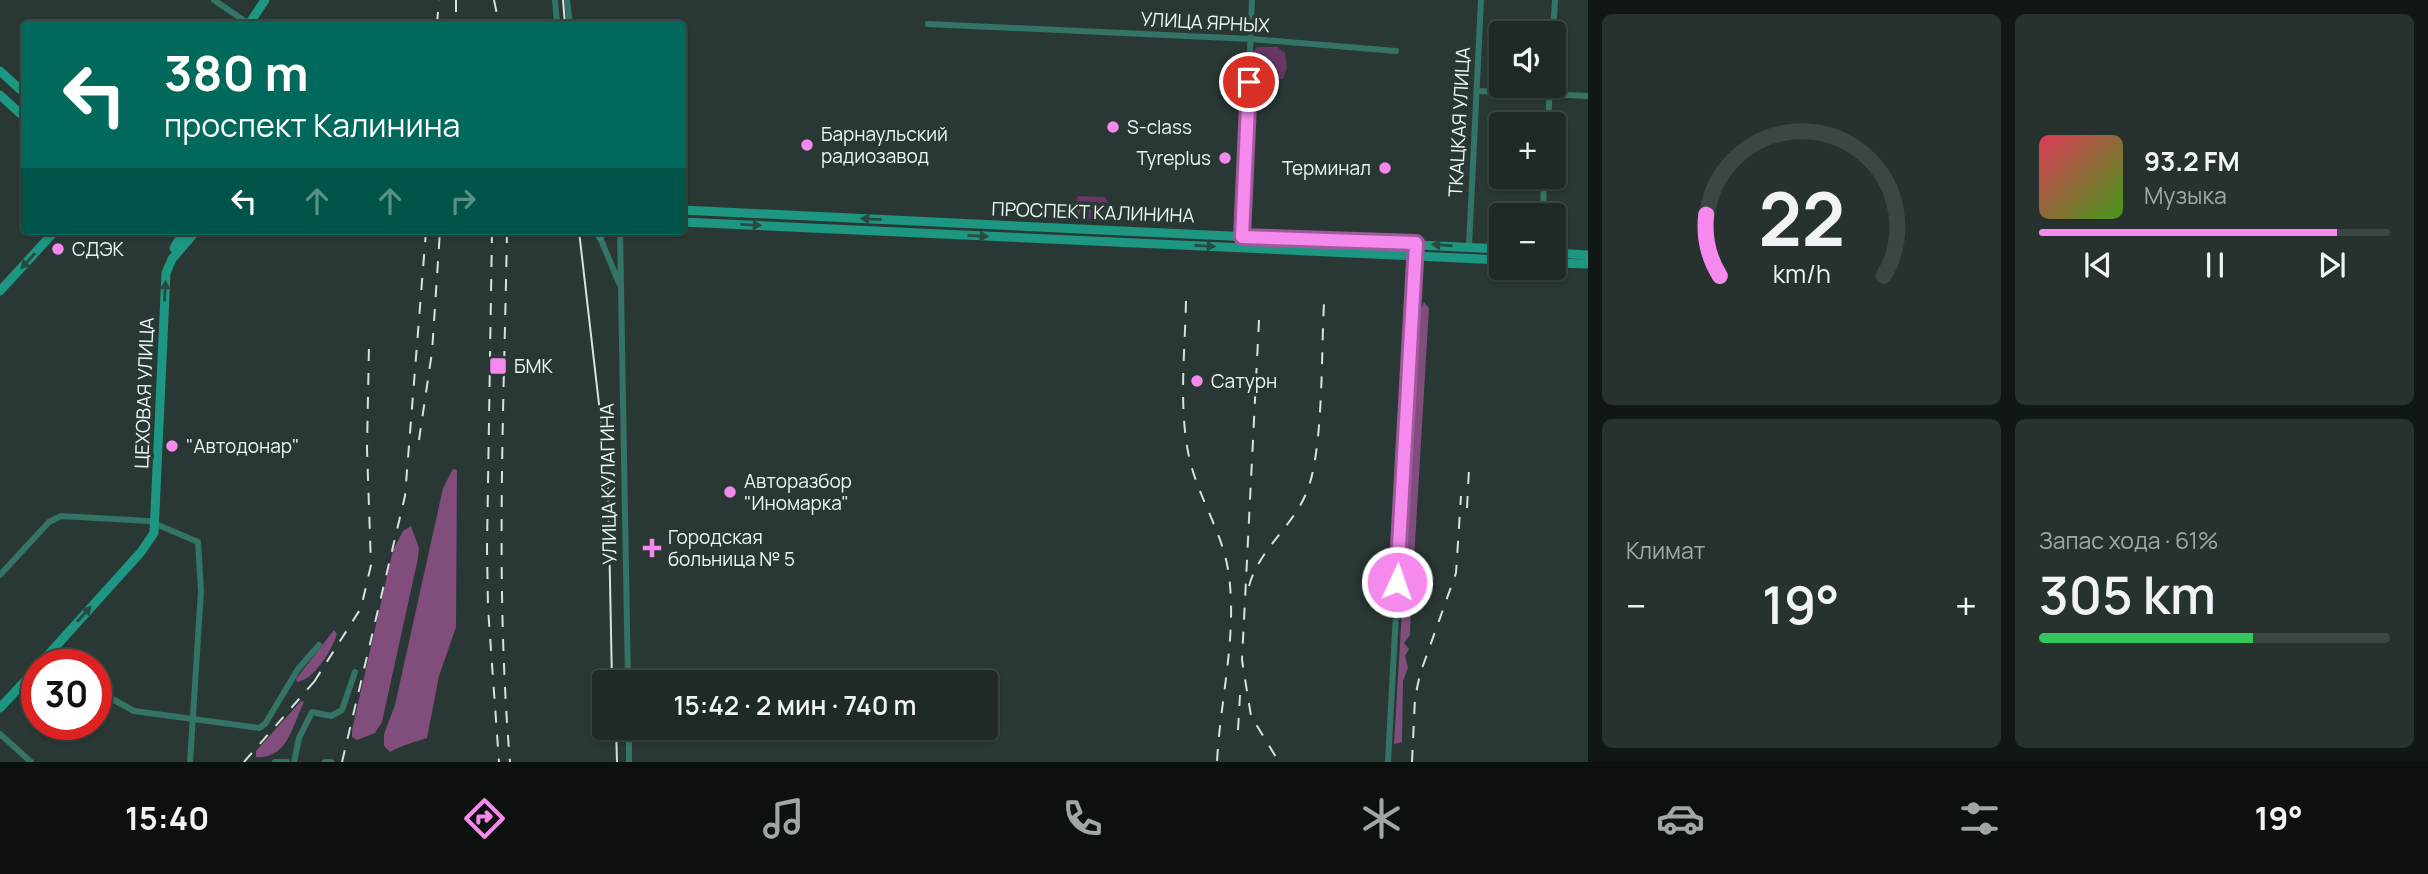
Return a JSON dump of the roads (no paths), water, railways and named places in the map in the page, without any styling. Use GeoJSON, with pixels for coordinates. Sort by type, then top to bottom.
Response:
{"type":"FeatureCollection","features":[{"type":"Feature","properties":{"kind":"main road"},"geometry":{"type":"LineString","coordinates":[[251,21],[265,0]]}},
{"type":"Feature","properties":{"kind":"main road"},"geometry":{"type":"LineString","coordinates":[[0,71],[21,90]]}},
{"type":"Feature","properties":{"kind":"main road"},"geometry":{"type":"LineString","coordinates":[[0,95],[21,114]]}},
{"type":"Feature","properties":{"kind":"main road","name":"ПРОСПЕКТ КАЛИНИНА"},"geometry":{"type":"LineString","coordinates":[[686,210],[1489,248]]}},
{"type":"Feature","properties":{"kind":"main road","name":"ПРОСПЕКТ КАЛИНИНА"},"geometry":{"type":"LineString","coordinates":[[686,222],[1489,259]]}},
{"type":"Feature","properties":{"kind":"main road"},"geometry":{"type":"LineString","coordinates":[[0,291],[51,235]]}},
{"type":"Feature","properties":{"kind":"main road","name":"ЦЕХОВАЯ УЛИЦА"},"geometry":{"type":"LineString","coordinates":[[54,649],[141,552],[157,523],[168,266],[171,252],[182,235]]}},
{"type":"Feature","properties":{"kind":"main road"},"geometry":{"type":"LineString","coordinates":[[168,266],[193,235]]}},
{"type":"Feature","properties":{"kind":"main road"},"geometry":{"type":"LineString","coordinates":[[1242,237],[1242,248]]}},
{"type":"Feature","properties":{"kind":"main road"},"geometry":{"type":"LineString","coordinates":[[1467,258],[1469,246]]}},
{"type":"Feature","properties":{"kind":"main road"},"geometry":{"type":"LineString","coordinates":[[1566,254],[1588,255]]}},
{"type":"Feature","properties":{"kind":"main road"},"geometry":{"type":"LineString","coordinates":[[1566,263],[1588,264]]}},
{"type":"Feature","properties":{"kind":"main road","name":"ЦЕХОВАЯ УЛИЦА"},"geometry":{"type":"LineString","coordinates":[[0,708],[21,685]]}},
{"type":"Feature","properties":{"kind":"street"},"geometry":{"type":"LineString","coordinates":[[214,0],[245,21]]}},
{"type":"Feature","properties":{"kind":"street"},"geometry":{"type":"LineString","coordinates":[[555,0],[557,21]]}},
{"type":"Feature","properties":{"kind":"street"},"geometry":{"type":"LineString","coordinates":[[567,0],[570,21]]}},
{"type":"Feature","properties":{"kind":"street"},"geometry":{"type":"LineString","coordinates":[[1242,237],[1252,0]]}},
{"type":"Feature","properties":{"kind":"street","name":"ТКАЦКАЯ УЛИЦА"},"geometry":{"type":"LineString","coordinates":[[1469,246],[1481,0]]}},
{"type":"Feature","properties":{"kind":"street"},"geometry":{"type":"LineString","coordinates":[[1554,21],[1555,0]]}},
{"type":"Feature","properties":{"kind":"street","name":"УЛИЦА ЯРНЫХ"},"geometry":{"type":"LineString","coordinates":[[928,24],[1251,39],[1396,51]]}},
{"type":"Feature","properties":{"kind":"street"},"geometry":{"type":"LineString","coordinates":[[1477,91],[1489,92]]}},
{"type":"Feature","properties":{"kind":"street"},"geometry":{"type":"LineString","coordinates":[[1566,95],[1588,96]]}},
{"type":"Feature","properties":{"kind":"street","name":"УЛИЦА КУЛАГИНА"},"geometry":{"type":"LineString","coordinates":[[601,235],[620,285]]}},
{"type":"Feature","properties":{"kind":"street","name":"УЛИЦА КУЛАГИНА"},"geometry":{"type":"LineString","coordinates":[[620,235],[628,670]]}},
{"type":"Feature","properties":{"kind":"street"},"geometry":{"type":"LineString","coordinates":[[1388,762],[1416,243]]}},
{"type":"Feature","properties":{"kind":"street"},"geometry":{"type":"LineString","coordinates":[[0,575],[49,522],[61,516],[157,523],[167,530],[198,542],[200,618],[190,762]]}},
{"type":"Feature","properties":{"kind":"street"},"geometry":{"type":"LineString","coordinates":[[112,701],[123,708],[250,729],[265,724],[298,669],[319,645]]}},
{"type":"Feature","properties":{"kind":"street"},"geometry":{"type":"LineString","coordinates":[[294,762],[299,737],[312,712],[331,716],[342,710],[355,672]]}},
{"type":"Feature","properties":{"kind":"street"},"geometry":{"type":"LineString","coordinates":[[0,734],[31,762]]}},
{"type":"Feature","properties":{"kind":"street"},"geometry":{"type":"LineString","coordinates":[[629,740],[629,762]]}},
{"type":"Feature","properties":{"kind":"street"},"geometry":{"type":"LineString","coordinates":[[275,762],[287,762]]}},
{"type":"Feature","properties":{"kind":"street"},"geometry":{"type":"LineString","coordinates":[[325,762],[331,762]]}},
{"type":"Feature","properties":{"kind":"tram line"},"geometry":{"type":"LineString","coordinates":[[563,0],[565,21]]}},
{"type":"Feature","properties":{"kind":"tram line"},"geometry":{"type":"LineString","coordinates":[[579,235],[608,482],[612,670]]}},
{"type":"Feature","properties":{"kind":"tram line"},"geometry":{"type":"LineString","coordinates":[[616,740],[617,762]]}},
{"type":"Feature","properties":{"kind":"railway"},"geometry":{"type":"LineString","coordinates":[[437,21],[439,0]]}},
{"type":"Feature","properties":{"kind":"railway"},"geometry":{"type":"LineString","coordinates":[[456,0],[456,21]]}},
{"type":"Feature","properties":{"kind":"railway"},"geometry":{"type":"LineString","coordinates":[[494,0],[498,21]]}},
{"type":"Feature","properties":{"kind":"railway"},"geometry":{"type":"LineString","coordinates":[[342,762],[405,496],[426,235]]}},
{"type":"Feature","properties":{"kind":"railway"},"geometry":{"type":"LineString","coordinates":[[419,440],[432,352],[440,235]]}},
{"type":"Feature","properties":{"kind":"railway"},"geometry":{"type":"LineString","coordinates":[[492,235],[487,547],[488,608],[499,762]]}},
{"type":"Feature","properties":{"kind":"railway"},"geometry":{"type":"LineString","coordinates":[[507,235],[502,563],[505,696],[510,762]]}},
{"type":"Feature","properties":{"kind":"railway"},"geometry":{"type":"LineString","coordinates":[[1186,301],[1183,382],[1186,442],[1194,476],[1222,546],[1231,599],[1230,646],[1217,762]]}},
{"type":"Feature","properties":{"kind":"railway"},"geometry":{"type":"LineString","coordinates":[[1249,586],[1267,550],[1299,508],[1311,479],[1319,431],[1324,304]]}},
{"type":"Feature","properties":{"kind":"railway"},"geometry":{"type":"LineString","coordinates":[[1259,320],[1242,660],[1251,716],[1279,762]]}},
{"type":"Feature","properties":{"kind":"railway"},"geometry":{"type":"LineString","coordinates":[[314,682],[361,608],[371,565],[367,449],[369,344]]}},
{"type":"Feature","properties":{"kind":"railway"},"geometry":{"type":"LineString","coordinates":[[1467,508],[1469,469]]}},
{"type":"Feature","properties":{"kind":"railway"},"geometry":{"type":"LineString","coordinates":[[1412,762],[1415,698],[1420,674],[1456,573],[1461,496]]}},
{"type":"Feature","properties":{"kind":"railway"},"geometry":{"type":"LineString","coordinates":[[244,762],[320,675]]}},
{"type":"Feature","properties":{"kind":"railway"},"geometry":{"type":"LineString","coordinates":[[1238,730],[1240,695]]}},
{"type":"Feature","properties":{"kind":"place","name":"S-class"},"geometry":{"type":"Point","coordinates":[1113,127]}},
{"type":"Feature","properties":{"kind":"place","name":"Барнаульский радиозавод"},"geometry":{"type":"Point","coordinates":[807,145]}},
{"type":"Feature","properties":{"kind":"place","name":"Tyreplus"},"geometry":{"type":"Point","coordinates":[1225,158]}},
{"type":"Feature","properties":{"kind":"place","name":"Терминал"},"geometry":{"type":"Point","coordinates":[1385,168]}},
{"type":"Feature","properties":{"kind":"place","name":"СДЭК"},"geometry":{"type":"Point","coordinates":[58,249]}},
{"type":"Feature","properties":{"kind":"place","name":"БМК"},"geometry":{"type":"Point","coordinates":[498,366]}},
{"type":"Feature","properties":{"kind":"place","name":"Сатурн"},"geometry":{"type":"Point","coordinates":[1197,381]}},
{"type":"Feature","properties":{"kind":"place","name":"\"Автодонар\""},"geometry":{"type":"Point","coordinates":[172,446]}},
{"type":"Feature","properties":{"kind":"place","name":"Авторазбор \"Иномарка\""},"geometry":{"type":"Point","coordinates":[730,492]}},
{"type":"Feature","properties":{"kind":"place","name":"Городская больница № 5"},"geometry":{"type":"Point","coordinates":[652,548]}}]}
